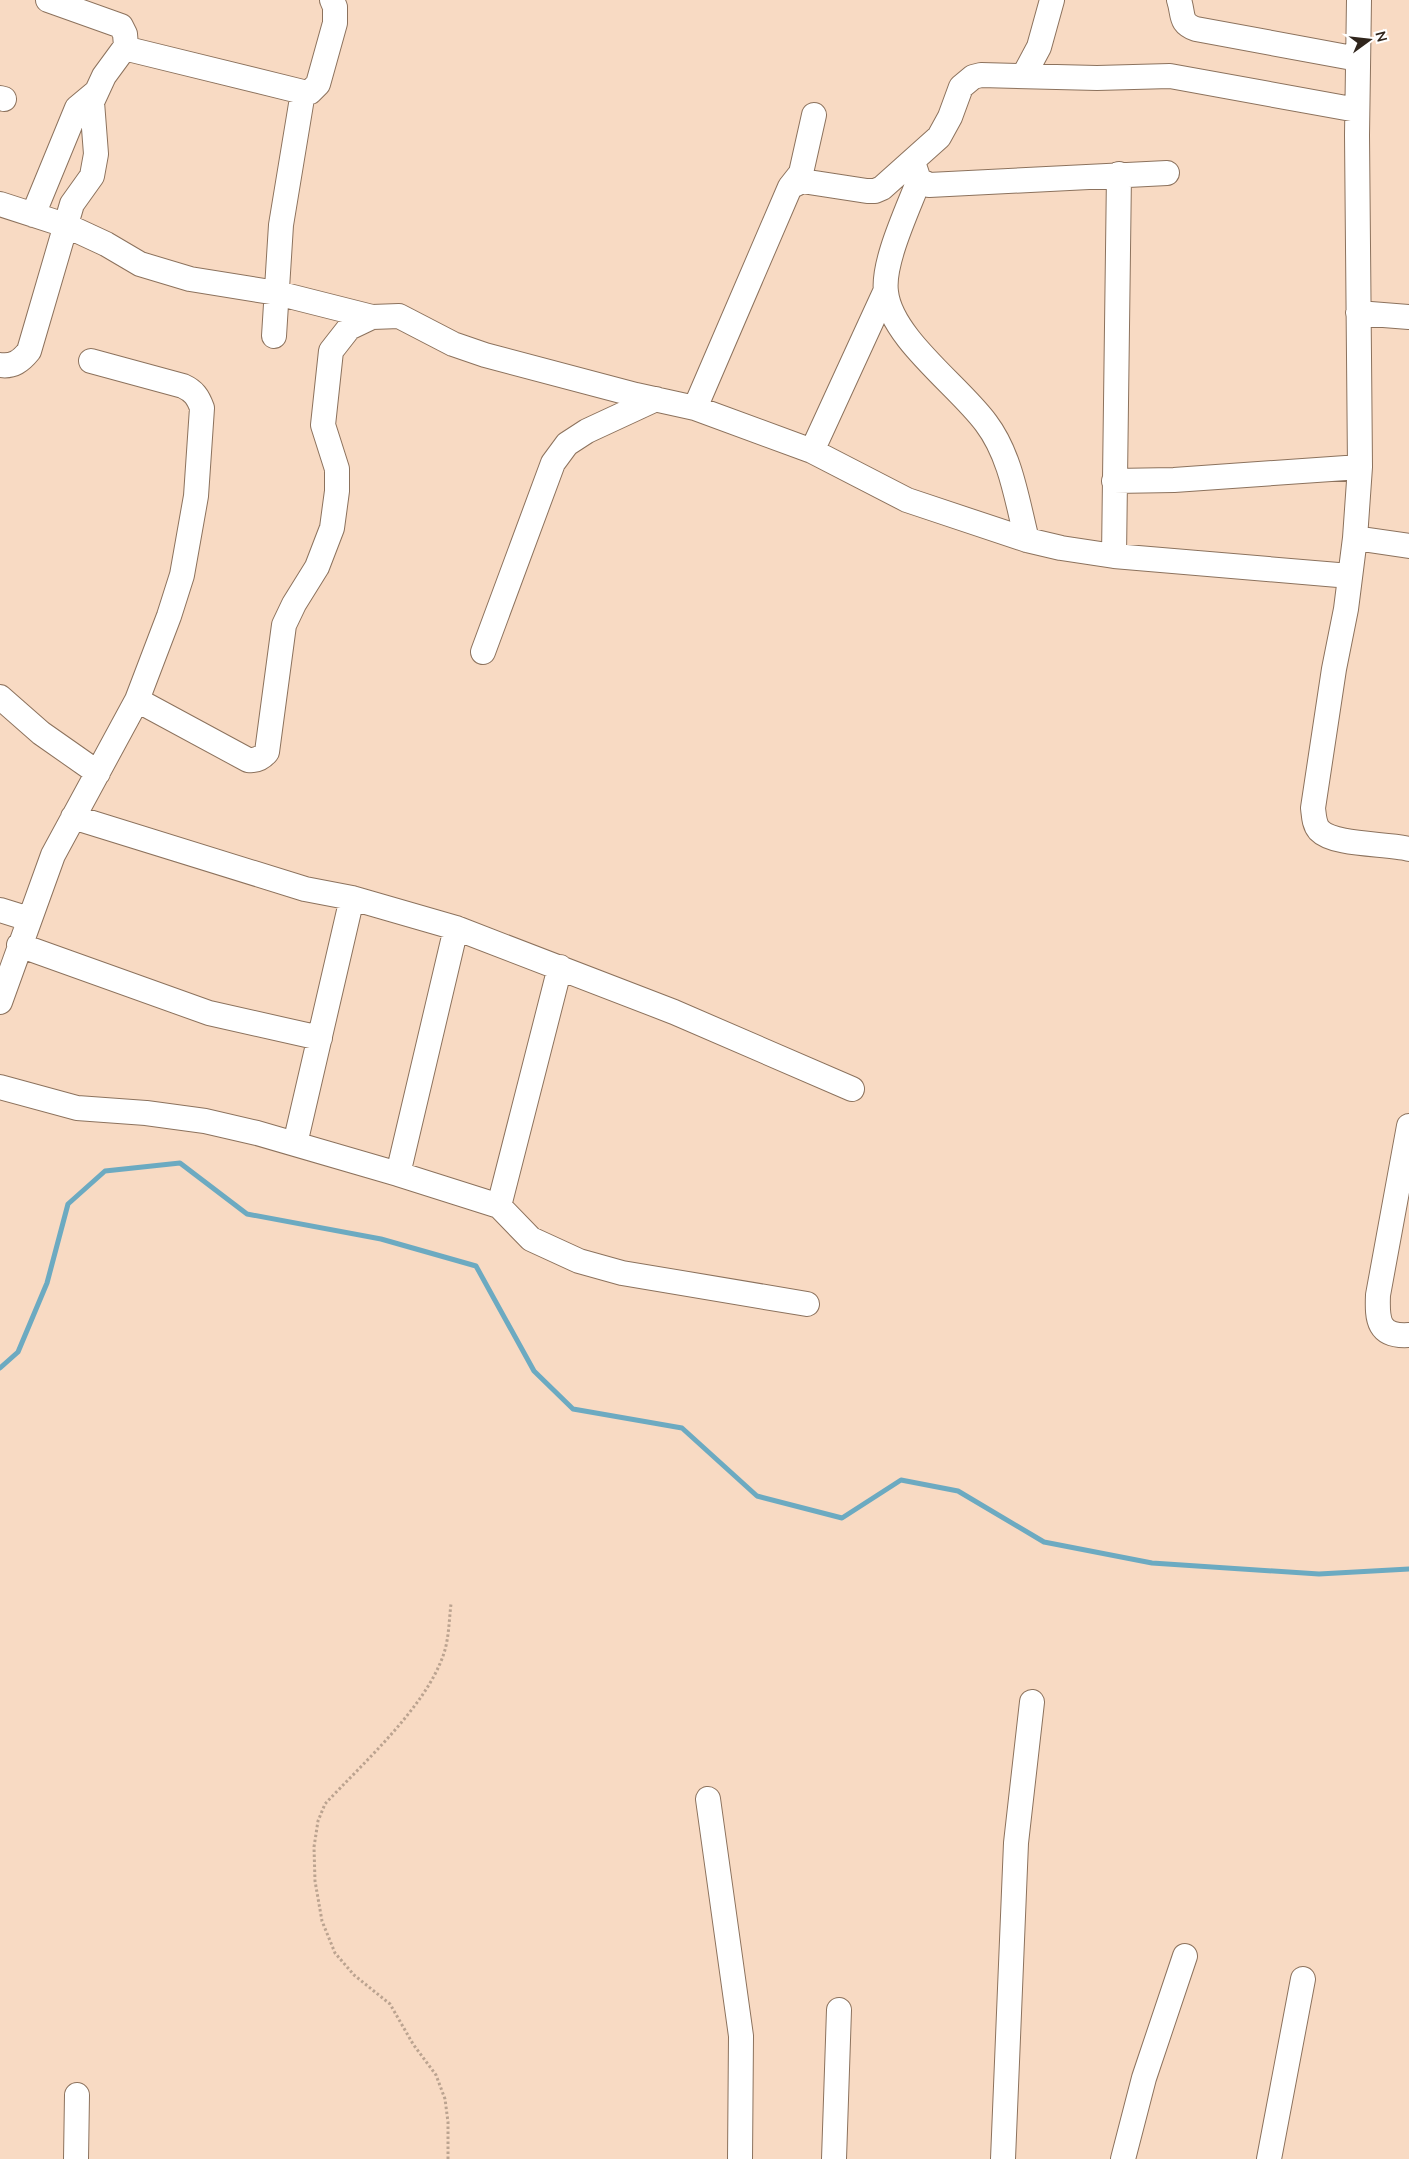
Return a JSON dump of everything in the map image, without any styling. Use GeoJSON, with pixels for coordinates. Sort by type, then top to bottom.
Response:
{"type":"FeatureCollection","features":[{"type":"Feature","properties":{"kind":"street"},"geometry":{"type":"LineString","coordinates":[[0,365],[14,364],[22,360],[29,351],[72,204],[92,176],[96,154],[92,102],[104,76],[126,46],[125,34],[121,26],[82,6],[48,0]]}},
{"type":"Feature","properties":{"kind":"street"},"geometry":{"type":"LineString","coordinates":[[1024,75],[1039,47],[1052,0]]}},
{"type":"Feature","properties":{"kind":"street"},"geometry":{"type":"LineString","coordinates":[[1179,0],[1184,21],[1187,26],[1196,29],[1358,59]]}},
{"type":"Feature","properties":{"kind":"street"},"geometry":{"type":"LineString","coordinates":[[1359,0],[1358,313],[1360,467],[1355,538],[1350,576],[1313,808],[1315,824],[1324,835],[1338,840],[1409,848]]}},
{"type":"Feature","properties":{"kind":"street"},"geometry":{"type":"LineString","coordinates":[[126,46],[132,50],[303,92],[310,92],[318,84],[335,23],[327,2]]}},
{"type":"Feature","properties":{"kind":"street"},"geometry":{"type":"LineString","coordinates":[[1027,540],[1009,470],[1000,445],[987,423],[907,336],[890,310],[885,292],[886,274],[916,169],[945,129],[961,87],[966,81],[981,75],[1097,78],[1170,76],[1358,110]]}},
{"type":"Feature","properties":{"kind":"street"},"geometry":{"type":"LineString","coordinates":[[274,336],[281,225],[303,92]]}},
{"type":"Feature","properties":{"kind":"street"},"geometry":{"type":"LineString","coordinates":[[33,215],[77,108],[96,93]]}},
{"type":"Feature","properties":{"kind":"street"},"geometry":{"type":"LineString","coordinates":[[694,408],[790,187],[801,173],[814,115]]}},
{"type":"Feature","properties":{"kind":"street"},"geometry":{"type":"LineString","coordinates":[[916,169],[929,185],[1119,174],[1167,174]]}},
{"type":"Feature","properties":{"kind":"street"},"geometry":{"type":"LineString","coordinates":[[790,187],[802,180],[875,191],[916,169]]}},
{"type":"Feature","properties":{"kind":"street"},"geometry":{"type":"LineString","coordinates":[[1114,556],[1119,174]]}},
{"type":"Feature","properties":{"kind":"street"},"geometry":{"type":"LineString","coordinates":[[0,204],[65,225],[106,244],[140,264],[190,279],[277,293],[372,317],[398,316],[453,344],[485,355],[656,400],[694,408],[812,451],[907,500],[1027,540],[1061,548],[1114,556],[1350,576]]}},
{"type":"Feature","properties":{"kind":"street"},"geometry":{"type":"LineString","coordinates":[[812,451],[885,292]]}},
{"type":"Feature","properties":{"kind":"street"},"geometry":{"type":"LineString","coordinates":[[1358,313],[1409,317]]}},
{"type":"Feature","properties":{"kind":"street"},"geometry":{"type":"LineString","coordinates":[[137,700],[248,760],[254,761],[267,752],[284,625],[294,604],[317,567],[332,528],[337,491],[337,470],[324,425],[331,351],[350,328],[372,317]]}},
{"type":"Feature","properties":{"kind":"street"},"geometry":{"type":"LineString","coordinates":[[0,1002],[53,855],[137,700],[169,616],[182,575],[196,496],[202,408],[199,398],[192,390],[183,386],[92,361]]}},
{"type":"Feature","properties":{"kind":"street"},"geometry":{"type":"LineString","coordinates":[[482,652],[553,463],[567,444],[587,431],[656,400]]}},
{"type":"Feature","properties":{"kind":"street"},"geometry":{"type":"LineString","coordinates":[[1114,481],[1174,480],[1360,467]]}},
{"type":"Feature","properties":{"kind":"street"},"geometry":{"type":"LineString","coordinates":[[1355,538],[1409,546]]}},
{"type":"Feature","properties":{"kind":"street"},"geometry":{"type":"LineString","coordinates":[[0,697],[41,733],[98,773]]}},
{"type":"Feature","properties":{"kind":"street"},"geometry":{"type":"LineString","coordinates":[[73,817],[305,889],[352,898],[456,928],[674,1012],[852,1089]]}},
{"type":"Feature","properties":{"kind":"street"},"geometry":{"type":"LineString","coordinates":[[295,1144],[352,898]]}},
{"type":"Feature","properties":{"kind":"street"},"geometry":{"type":"LineString","coordinates":[[0,910],[29,919]]}},
{"type":"Feature","properties":{"kind":"street"},"geometry":{"type":"LineString","coordinates":[[398,1174],[456,928]]}},
{"type":"Feature","properties":{"kind":"street"},"geometry":{"type":"LineString","coordinates":[[19,945],[209,1013],[320,1038]]}},
{"type":"Feature","properties":{"kind":"street"},"geometry":{"type":"LineString","coordinates":[[499,1206],[560,967]]}},
{"type":"Feature","properties":{"kind":"street"},"geometry":{"type":"LineString","coordinates":[[0,1087],[77,1108],[146,1113],[205,1121],[295,1144],[499,1206],[531,1239],[579,1261],[622,1273],[807,1304]]}},
{"type":"Feature","properties":{"kind":"street"},"geometry":{"type":"LineString","coordinates":[[1409,1126],[1407,1158],[1378,1295],[1377,1314],[1381,1326],[1387,1332],[1409,1335]]}},
{"type":"Feature","properties":{"kind":"street"},"geometry":{"type":"LineString","coordinates":[[1003,2159],[1016,1843],[1032,1702]]}},
{"type":"Feature","properties":{"kind":"street"},"geometry":{"type":"LineString","coordinates":[[708,1799],[741,2036],[740,2159]]}},
{"type":"Feature","properties":{"kind":"street"},"geometry":{"type":"LineString","coordinates":[[1123,2159],[1144,2078],[1185,1956]]}},
{"type":"Feature","properties":{"kind":"street"},"geometry":{"type":"LineString","coordinates":[[1270,2159],[1303,1980]]}},
{"type":"Feature","properties":{"kind":"street"},"geometry":{"type":"LineString","coordinates":[[834,2159],[839,2010]]}},
{"type":"Feature","properties":{"kind":"street"},"geometry":{"type":"LineString","coordinates":[[76,2159],[77,2095]]}},
{"type":"Feature","properties":{"kind":"path"},"geometry":{"type":"LineString","coordinates":[[448,2159],[448,2122],[445,2099],[436,2075],[413,2044],[390,2004],[354,1975],[335,1953],[322,1921],[315,1881],[314,1846],[318,1821],[325,1804],[412,1708],[438,1669],[445,1652],[451,1604]]}},
{"type":"Feature","properties":{"kind":"waterway"},"geometry":{"type":"LineString","coordinates":[[0,1368],[18,1352],[47,1283],[68,1204],[105,1171],[180,1163],[247,1214],[381,1239],[476,1266],[534,1371],[573,1409],[682,1428],[757,1496],[842,1518],[901,1480],[958,1491],[1044,1542],[1152,1563],[1319,1574],[1409,1569]]}}]}
